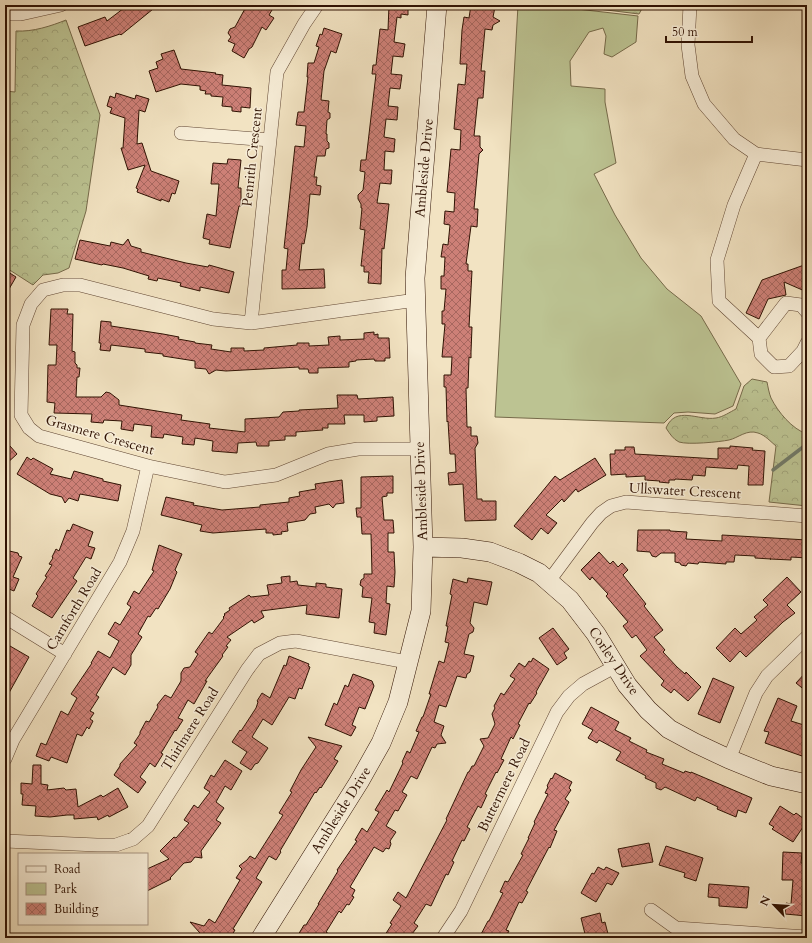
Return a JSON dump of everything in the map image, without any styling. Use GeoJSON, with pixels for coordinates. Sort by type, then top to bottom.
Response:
{"type":"FeatureCollection","features":[{"type":"Feature","properties":{"kind":"street"},"geometry":{"type":"LineString","coordinates":[[5,14],[21,14],[61,5]]}},
{"type":"Feature","properties":{"kind":"street","name":"Penrith Crescent"},"geometry":{"type":"LineString","coordinates":[[252,323],[277,72],[304,24],[317,5]]}},
{"type":"Feature","properties":{"kind":"street","name":"Ambleside Drive"},"geometry":{"type":"LineString","coordinates":[[261,938],[359,782],[381,743],[398,702],[421,611],[423,548],[415,278],[437,5]]}},
{"type":"Feature","properties":{"kind":"street"},"geometry":{"type":"LineString","coordinates":[[690,5],[688,45],[692,76],[704,104],[734,140],[756,154],[807,160]]}},
{"type":"Feature","properties":{"kind":"street"},"geometry":{"type":"LineString","coordinates":[[181,133],[270,140]]}},
{"type":"Feature","properties":{"kind":"street"},"geometry":{"type":"LineString","coordinates":[[756,154],[734,205],[717,260],[719,301],[759,338],[761,354],[774,367],[789,366],[803,351],[807,343]]}},
{"type":"Feature","properties":{"kind":"street","name":"Grasmere Crescent"},"geometry":{"type":"LineString","coordinates":[[416,300],[252,323],[213,319],[80,285],[63,285],[43,290],[31,304],[23,325],[20,415],[29,428],[39,436],[148,466],[225,482],[276,475],[328,454],[358,449],[420,449]]}},
{"type":"Feature","properties":{"kind":"street"},"geometry":{"type":"LineString","coordinates":[[759,338],[786,303],[801,305],[807,312]]}},
{"type":"Feature","properties":{"kind":"street","name":"Carnforth Road"},"geometry":{"type":"LineString","coordinates":[[5,758],[13,740],[120,562],[133,531],[148,466]]}},
{"type":"Feature","properties":{"kind":"street","name":"Ullswater Crescent"},"geometry":{"type":"LineString","coordinates":[[549,581],[601,513],[611,506],[626,502],[807,516]]}},
{"type":"Feature","properties":{"kind":"street","name":"Corley Drive"},"geometry":{"type":"LineString","coordinates":[[423,548],[462,548],[490,552],[539,573],[570,600],[596,634],[627,685],[648,710],[669,729],[729,759],[771,776],[807,784]]}},
{"type":"Feature","properties":{"kind":"street"},"geometry":{"type":"LineString","coordinates":[[5,617],[66,654]]}},
{"type":"Feature","properties":{"kind":"street"},"geometry":{"type":"LineString","coordinates":[[729,759],[756,693],[763,682],[767,676],[807,637]]}},
{"type":"Feature","properties":{"kind":"street","name":"Thirlmere Road"},"geometry":{"type":"LineString","coordinates":[[5,841],[116,845],[133,839],[148,826],[247,670],[259,654],[280,643],[296,641],[407,662]]}},
{"type":"Feature","properties":{"kind":"street","name":"Buttermere Road"},"geometry":{"type":"LineString","coordinates":[[443,938],[461,911],[557,712],[569,696],[583,684],[616,666]]}},
{"type":"Feature","properties":{"kind":"street"},"geometry":{"type":"LineString","coordinates":[[651,910],[676,928],[807,937]]}},
{"type":"Feature","properties":{"kind":"green space"},"geometry":{"type":"Polygon","coordinates":[[[518,5],[542,5],[638,16],[636,42],[612,57],[604,54],[606,36],[603,28],[589,32],[570,61],[571,86],[605,89],[605,102],[616,163],[594,174],[615,215],[641,258],[667,289],[701,316],[741,384],[733,406],[715,414],[688,412],[674,413],[664,423],[495,417],[518,5]]]}},
{"type":"Feature","properties":{"kind":"green space"},"geometry":{"type":"Polygon","coordinates":[[[566,5],[644,5],[639,14],[566,5]]]}},
{"type":"Feature","properties":{"kind":"green space"},"geometry":{"type":"Polygon","coordinates":[[[66,20],[100,115],[86,211],[69,268],[58,273],[43,275],[33,285],[5,267],[5,91],[15,92],[16,31],[35,30],[66,20]]]}},
{"type":"Feature","properties":{"kind":"green space"},"geometry":{"type":"Polygon","coordinates":[[[752,379],[767,382],[771,398],[777,409],[791,424],[801,432],[807,434],[807,506],[769,502],[776,446],[763,435],[750,432],[724,441],[683,443],[675,439],[666,428],[670,421],[676,417],[688,416],[716,418],[724,416],[736,409],[744,386],[752,379]]]}},
{"type":"Feature","properties":{"kind":"building"},"geometry":{"type":"Polygon","coordinates":[[[128,5],[158,5],[121,35],[120,34],[85,46],[78,27],[105,17],[107,21],[128,5]]]}},
{"type":"Feature","properties":{"kind":"building"},"geometry":{"type":"Polygon","coordinates":[[[247,5],[275,5],[269,15],[274,18],[266,30],[262,27],[252,47],[249,49],[244,58],[232,51],[235,44],[228,41],[231,37],[228,33],[230,29],[235,27],[247,5]]]}},
{"type":"Feature","properties":{"kind":"building"},"geometry":{"type":"Polygon","coordinates":[[[389,5],[408,5],[408,15],[401,14],[401,18],[397,17],[394,42],[405,44],[403,57],[393,56],[391,74],[402,75],[400,89],[390,88],[388,106],[398,107],[397,120],[386,119],[384,137],[395,139],[394,152],[385,151],[384,170],[392,170],[391,184],[380,183],[377,203],[389,204],[384,249],[382,248],[381,284],[368,283],[369,272],[364,272],[364,266],[361,266],[365,230],[360,229],[362,208],[358,195],[363,190],[364,182],[365,172],[360,171],[361,160],[366,160],[376,74],[372,74],[373,65],[376,65],[380,29],[388,30],[389,5]]]}},
{"type":"Feature","properties":{"kind":"building"},"geometry":{"type":"Polygon","coordinates":[[[471,5],[495,7],[493,17],[500,21],[493,25],[492,30],[485,29],[481,71],[485,71],[483,98],[478,98],[474,136],[480,136],[480,147],[483,150],[479,154],[474,209],[478,209],[477,227],[471,226],[466,264],[468,264],[468,271],[472,271],[469,327],[472,327],[471,358],[469,357],[468,388],[466,388],[467,427],[471,427],[471,436],[477,436],[478,443],[475,448],[477,499],[482,499],[482,501],[496,501],[496,520],[465,521],[463,484],[449,485],[448,473],[456,472],[455,454],[450,454],[444,375],[451,375],[452,357],[442,357],[445,324],[442,324],[442,311],[444,311],[446,289],[441,289],[441,276],[444,276],[445,257],[441,257],[443,244],[448,245],[450,225],[444,224],[445,211],[454,212],[455,193],[447,192],[451,149],[460,150],[461,130],[454,129],[458,84],[465,85],[467,64],[460,64],[462,30],[464,17],[469,18],[471,5]]]}},
{"type":"Feature","properties":{"kind":"building"},"geometry":{"type":"Polygon","coordinates":[[[324,28],[342,34],[336,53],[331,51],[324,71],[321,100],[329,101],[328,112],[330,113],[330,118],[327,120],[326,134],[329,148],[326,149],[325,156],[317,156],[314,177],[317,177],[316,185],[321,186],[320,195],[310,194],[307,227],[304,244],[302,243],[299,270],[324,269],[325,288],[282,289],[282,270],[286,270],[288,249],[284,248],[295,146],[304,147],[306,126],[296,125],[298,112],[304,112],[308,63],[314,63],[319,47],[316,46],[320,34],[322,35],[324,28]]]}},
{"type":"Feature","properties":{"kind":"building"},"geometry":{"type":"Polygon","coordinates":[[[174,50],[181,69],[216,73],[215,74],[223,75],[222,85],[251,88],[250,108],[241,107],[241,112],[232,111],[232,107],[222,106],[223,97],[205,94],[206,91],[200,90],[200,86],[181,84],[156,92],[149,71],[158,68],[156,62],[163,59],[161,54],[174,50]]]}},
{"type":"Feature","properties":{"kind":"building"},"geometry":{"type":"Polygon","coordinates":[[[116,93],[135,99],[136,95],[149,99],[145,112],[139,110],[137,144],[142,143],[151,171],[179,181],[175,194],[172,193],[169,202],[161,199],[161,201],[137,192],[138,189],[136,188],[145,165],[128,170],[121,148],[123,148],[125,118],[110,113],[112,108],[107,106],[110,96],[115,98],[116,93]]]}},
{"type":"Feature","properties":{"kind":"building"},"geometry":{"type":"Polygon","coordinates":[[[228,159],[241,160],[238,188],[241,188],[241,206],[239,206],[230,248],[209,244],[210,240],[203,238],[207,214],[216,216],[219,184],[211,184],[213,163],[227,164],[228,159]]]}},
{"type":"Feature","properties":{"kind":"building"},"geometry":{"type":"Polygon","coordinates":[[[128,239],[131,246],[141,249],[141,252],[186,263],[208,267],[209,265],[234,272],[229,293],[200,287],[200,291],[180,286],[181,283],[158,278],[157,281],[148,279],[149,276],[123,268],[75,259],[80,240],[110,246],[111,242],[123,245],[128,239]]]}},
{"type":"Feature","properties":{"kind":"building"},"geometry":{"type":"Polygon","coordinates":[[[807,264],[807,292],[784,282],[786,295],[768,299],[759,319],[746,313],[762,280],[807,264]]]}},
{"type":"Feature","properties":{"kind":"building"},"geometry":{"type":"Polygon","coordinates":[[[5,270],[16,277],[5,296],[5,270]]]}},
{"type":"Feature","properties":{"kind":"building"},"geometry":{"type":"Polygon","coordinates":[[[51,309],[68,309],[67,314],[73,314],[72,351],[75,352],[75,363],[77,368],[80,368],[79,377],[77,377],[76,397],[101,397],[106,392],[110,393],[119,400],[119,405],[182,415],[181,420],[210,424],[209,428],[245,432],[245,419],[279,417],[283,412],[299,410],[338,408],[337,395],[357,395],[358,399],[393,397],[394,416],[377,417],[377,421],[364,422],[364,415],[344,415],[345,424],[328,424],[328,428],[322,428],[323,430],[296,432],[296,436],[285,436],[285,440],[269,441],[269,446],[257,446],[256,442],[238,443],[237,453],[212,451],[213,441],[195,438],[194,445],[182,444],[183,437],[164,434],[163,438],[151,437],[152,426],[134,424],[133,431],[121,429],[122,421],[104,420],[103,423],[91,422],[92,414],[54,413],[55,403],[47,402],[48,365],[56,365],[57,345],[49,345],[51,309]]]}},
{"type":"Feature","properties":{"kind":"building"},"geometry":{"type":"Polygon","coordinates":[[[101,321],[111,322],[111,326],[179,337],[178,339],[212,345],[211,349],[231,352],[231,348],[244,348],[244,351],[264,350],[264,348],[297,345],[297,343],[309,343],[309,346],[329,345],[328,337],[340,336],[340,340],[364,339],[364,333],[374,332],[374,335],[378,334],[378,338],[389,338],[390,358],[385,358],[385,361],[375,361],[374,359],[356,360],[349,362],[349,367],[318,368],[318,373],[309,373],[308,369],[299,369],[299,367],[226,371],[216,370],[209,374],[206,369],[195,368],[195,361],[163,356],[163,354],[145,352],[145,349],[111,345],[110,351],[100,350],[101,343],[99,343],[101,321]]]}},
{"type":"Feature","properties":{"kind":"building"},"geometry":{"type":"Polygon","coordinates":[[[10,446],[17,454],[5,465],[5,451],[10,446]]]}},
{"type":"Feature","properties":{"kind":"building"},"geometry":{"type":"Polygon","coordinates":[[[730,446],[753,448],[752,450],[765,451],[763,485],[748,485],[749,466],[738,465],[737,469],[706,467],[705,476],[693,475],[692,480],[675,479],[669,480],[669,483],[645,480],[645,476],[626,477],[626,474],[611,475],[610,454],[615,454],[615,450],[625,450],[625,447],[634,447],[635,454],[718,459],[718,448],[730,448],[730,446]]]}},
{"type":"Feature","properties":{"kind":"building"},"geometry":{"type":"Polygon","coordinates":[[[27,457],[31,460],[33,458],[53,469],[50,474],[71,479],[74,471],[103,479],[103,481],[121,485],[118,501],[80,494],[78,501],[69,498],[65,503],[62,497],[50,494],[17,474],[27,457]]]}},
{"type":"Feature","properties":{"kind":"building"},"geometry":{"type":"Polygon","coordinates":[[[595,458],[606,475],[578,492],[576,489],[564,502],[562,499],[546,515],[557,523],[548,534],[541,528],[532,540],[514,526],[555,476],[560,480],[595,458]]]}},
{"type":"Feature","properties":{"kind":"building"},"geometry":{"type":"Polygon","coordinates":[[[393,476],[393,493],[387,493],[387,496],[382,497],[384,520],[393,520],[394,533],[388,533],[388,552],[394,552],[395,572],[394,587],[387,586],[386,603],[390,604],[386,635],[374,633],[375,623],[369,622],[372,598],[362,597],[363,587],[360,585],[361,580],[364,578],[364,574],[372,574],[371,534],[362,534],[361,517],[357,517],[356,508],[361,508],[361,477],[393,476]]]}},
{"type":"Feature","properties":{"kind":"building"},"geometry":{"type":"Polygon","coordinates":[[[342,480],[344,503],[336,504],[333,508],[329,504],[315,507],[316,513],[310,514],[305,520],[287,523],[288,531],[281,532],[282,534],[273,535],[273,533],[266,533],[266,529],[213,533],[200,531],[202,525],[161,515],[166,497],[194,503],[193,505],[222,510],[260,507],[260,505],[289,502],[289,498],[300,496],[299,492],[316,489],[315,484],[342,480]]]}},
{"type":"Feature","properties":{"kind":"building"},"geometry":{"type":"Polygon","coordinates":[[[73,524],[93,532],[88,546],[95,548],[91,559],[86,557],[73,578],[77,581],[52,618],[32,606],[38,596],[36,594],[47,577],[45,576],[52,565],[49,564],[56,549],[59,551],[67,530],[70,531],[73,524]]]}},
{"type":"Feature","properties":{"kind":"building"},"geometry":{"type":"Polygon","coordinates":[[[638,530],[670,530],[687,532],[686,539],[722,541],[722,535],[807,540],[807,558],[791,557],[791,560],[755,558],[755,556],[735,555],[734,562],[726,562],[726,564],[699,562],[698,564],[688,563],[686,566],[675,562],[675,553],[661,553],[656,557],[652,556],[650,552],[637,551],[638,530]]]}},
{"type":"Feature","properties":{"kind":"building"},"geometry":{"type":"Polygon","coordinates":[[[159,545],[182,554],[175,570],[177,572],[170,589],[158,609],[156,608],[150,617],[148,616],[138,634],[142,637],[131,655],[131,665],[125,675],[113,667],[96,695],[99,697],[90,711],[94,713],[90,719],[93,721],[89,729],[87,727],[82,736],[77,734],[67,763],[51,757],[49,761],[36,756],[41,743],[46,745],[61,711],[68,715],[77,698],[71,694],[92,663],[98,651],[110,658],[119,641],[108,634],[115,622],[120,625],[131,607],[127,604],[134,591],[139,594],[154,571],[152,570],[159,545]]]}},
{"type":"Feature","properties":{"kind":"building"},"geometry":{"type":"Polygon","coordinates":[[[5,550],[18,553],[19,556],[22,557],[13,577],[19,579],[14,591],[9,589],[5,597],[5,550]]]}},
{"type":"Feature","properties":{"kind":"building"},"geometry":{"type":"Polygon","coordinates":[[[599,552],[610,564],[613,561],[618,567],[622,563],[628,570],[623,575],[646,604],[644,606],[663,630],[654,637],[665,650],[663,652],[677,667],[685,674],[686,672],[701,687],[688,701],[674,689],[671,693],[661,685],[664,681],[640,656],[647,650],[636,635],[632,638],[623,626],[628,622],[606,596],[608,594],[592,577],[590,580],[581,570],[599,552]]]}},
{"type":"Feature","properties":{"kind":"building"},"geometry":{"type":"Polygon","coordinates":[[[290,576],[290,582],[297,581],[298,585],[316,587],[316,583],[326,584],[326,587],[342,589],[339,618],[306,614],[307,605],[261,611],[264,617],[254,623],[252,620],[227,637],[231,640],[226,646],[228,647],[205,681],[207,681],[194,704],[188,700],[178,718],[183,720],[161,753],[163,754],[155,767],[150,763],[140,777],[146,782],[138,793],[114,775],[120,764],[137,745],[134,743],[146,721],[149,722],[158,707],[157,705],[165,695],[171,698],[181,681],[181,673],[184,668],[190,667],[198,654],[195,652],[209,632],[212,634],[224,618],[224,614],[230,610],[229,608],[249,595],[251,597],[269,595],[267,585],[282,583],[281,577],[290,576]]]}},
{"type":"Feature","properties":{"kind":"building"},"geometry":{"type":"Polygon","coordinates":[[[787,577],[801,592],[787,605],[795,613],[783,622],[746,657],[740,651],[730,662],[716,648],[735,628],[741,634],[757,620],[754,617],[768,605],[763,600],[787,577]]]}},
{"type":"Feature","properties":{"kind":"building"},"geometry":{"type":"Polygon","coordinates":[[[468,578],[492,582],[487,605],[474,602],[470,623],[474,628],[473,632],[469,634],[464,654],[474,656],[470,672],[467,674],[466,678],[457,676],[446,707],[439,705],[434,722],[444,726],[441,735],[446,743],[437,744],[435,748],[432,747],[417,779],[411,776],[402,792],[407,795],[398,811],[395,810],[386,826],[396,832],[390,841],[391,844],[389,849],[386,848],[383,852],[374,847],[350,887],[355,890],[352,896],[354,897],[341,913],[339,911],[326,932],[335,938],[303,938],[298,935],[319,904],[338,871],[337,870],[357,841],[355,840],[362,828],[367,832],[379,812],[375,810],[387,790],[389,792],[407,751],[410,753],[419,732],[416,731],[423,717],[431,694],[429,694],[439,661],[444,663],[449,643],[445,642],[448,626],[446,626],[452,595],[450,594],[453,579],[467,583],[468,578]]]}},
{"type":"Feature","properties":{"kind":"building"},"geometry":{"type":"Polygon","coordinates":[[[553,628],[569,649],[564,653],[567,658],[557,665],[539,638],[553,628]]]}},
{"type":"Feature","properties":{"kind":"building"},"geometry":{"type":"Polygon","coordinates":[[[10,646],[29,657],[5,700],[5,654],[10,646]]]}},
{"type":"Feature","properties":{"kind":"building"},"geometry":{"type":"Polygon","coordinates":[[[289,656],[309,664],[308,666],[310,667],[302,689],[299,688],[295,699],[289,697],[272,725],[263,719],[252,737],[268,748],[258,763],[255,764],[251,770],[240,763],[247,752],[232,742],[256,708],[257,701],[262,693],[270,698],[284,665],[286,666],[289,656]]]}},
{"type":"Feature","properties":{"kind":"building"},"geometry":{"type":"Polygon","coordinates":[[[533,658],[549,669],[536,692],[537,693],[530,704],[529,703],[520,720],[518,724],[520,725],[513,739],[511,737],[501,759],[504,760],[485,794],[487,795],[481,808],[478,806],[467,827],[470,829],[464,841],[462,840],[452,861],[454,862],[448,875],[446,874],[431,906],[426,904],[414,923],[418,926],[409,938],[383,938],[392,924],[390,923],[401,906],[393,900],[398,892],[406,898],[447,820],[446,819],[468,772],[472,766],[474,766],[484,746],[480,739],[488,738],[495,724],[492,714],[495,708],[494,706],[501,693],[504,695],[515,679],[510,676],[519,663],[525,667],[533,658]]]}},
{"type":"Feature","properties":{"kind":"building"},"geometry":{"type":"Polygon","coordinates":[[[807,671],[807,692],[796,683],[807,671]]]}},
{"type":"Feature","properties":{"kind":"building"},"geometry":{"type":"Polygon","coordinates":[[[353,674],[372,681],[374,686],[365,709],[359,707],[352,725],[356,727],[351,736],[325,725],[334,703],[337,705],[345,685],[348,687],[353,674]]]}},
{"type":"Feature","properties":{"kind":"building"},"geometry":{"type":"Polygon","coordinates":[[[713,678],[734,687],[720,723],[698,714],[713,678]]]}},
{"type":"Feature","properties":{"kind":"building"},"geometry":{"type":"Polygon","coordinates":[[[778,698],[797,706],[791,721],[807,726],[807,747],[805,746],[802,756],[765,743],[769,732],[764,731],[778,698]]]}},
{"type":"Feature","properties":{"kind":"building"},"geometry":{"type":"Polygon","coordinates":[[[591,707],[619,722],[615,730],[631,738],[629,741],[647,750],[646,752],[664,759],[662,764],[684,773],[685,771],[691,772],[752,798],[746,813],[738,810],[736,817],[717,809],[718,807],[697,797],[695,801],[665,787],[661,790],[656,788],[656,783],[645,778],[646,776],[616,760],[621,752],[599,740],[597,743],[588,738],[593,730],[582,724],[591,707]]]}},
{"type":"Feature","properties":{"kind":"building"},"geometry":{"type":"Polygon","coordinates":[[[308,737],[342,746],[334,759],[338,761],[321,788],[320,787],[316,793],[315,792],[276,860],[269,856],[256,878],[262,882],[233,929],[235,930],[230,938],[197,938],[200,933],[190,922],[204,926],[209,919],[215,923],[240,880],[236,878],[242,869],[239,866],[250,856],[255,859],[283,815],[279,813],[292,792],[290,791],[301,770],[316,747],[308,737]]]}},
{"type":"Feature","properties":{"kind":"building"},"geometry":{"type":"Polygon","coordinates":[[[225,760],[242,771],[231,790],[225,786],[216,802],[224,808],[216,820],[221,823],[201,851],[202,858],[195,857],[191,862],[184,863],[170,878],[171,879],[148,890],[148,869],[169,859],[160,851],[174,837],[176,838],[189,823],[184,820],[194,805],[198,808],[210,792],[204,788],[211,775],[214,777],[225,760]]]}},
{"type":"Feature","properties":{"kind":"building"},"geometry":{"type":"Polygon","coordinates":[[[33,765],[41,765],[41,784],[48,785],[47,790],[64,788],[66,790],[76,789],[78,807],[101,795],[103,797],[118,788],[128,807],[109,817],[108,815],[98,820],[97,817],[74,819],[74,815],[50,817],[35,816],[36,806],[22,805],[23,794],[21,794],[21,783],[32,784],[33,765]]]}},
{"type":"Feature","properties":{"kind":"building"},"geometry":{"type":"Polygon","coordinates":[[[555,773],[572,782],[569,788],[571,790],[565,799],[569,802],[554,830],[557,831],[550,848],[549,847],[526,891],[528,892],[522,903],[519,902],[506,930],[509,931],[505,938],[479,938],[503,893],[500,892],[505,881],[508,882],[523,855],[521,854],[529,838],[535,823],[534,822],[548,794],[545,793],[548,787],[547,786],[555,773]]]}},
{"type":"Feature","properties":{"kind":"building"},"geometry":{"type":"Polygon","coordinates":[[[780,806],[794,815],[796,813],[807,821],[793,842],[772,829],[774,827],[769,824],[780,806]]]}},
{"type":"Feature","properties":{"kind":"building"},"geometry":{"type":"Polygon","coordinates":[[[649,843],[653,862],[622,867],[618,849],[649,843]]]}},
{"type":"Feature","properties":{"kind":"building"},"geometry":{"type":"Polygon","coordinates":[[[666,846],[703,858],[696,881],[684,877],[685,873],[659,865],[666,846]]]}},
{"type":"Feature","properties":{"kind":"building"},"geometry":{"type":"Polygon","coordinates":[[[783,852],[802,853],[801,863],[807,863],[807,916],[785,914],[786,903],[791,904],[793,880],[782,880],[783,852]]]}},
{"type":"Feature","properties":{"kind":"building"},"geometry":{"type":"Polygon","coordinates":[[[598,867],[604,870],[606,867],[619,873],[612,885],[607,883],[596,902],[581,893],[592,873],[594,874],[598,867]]]}},
{"type":"Feature","properties":{"kind":"building"},"geometry":{"type":"Polygon","coordinates":[[[709,884],[749,887],[747,908],[719,906],[719,898],[708,897],[709,884]]]}},
{"type":"Feature","properties":{"kind":"building"},"geometry":{"type":"Polygon","coordinates":[[[600,913],[602,923],[605,922],[609,938],[586,938],[581,918],[600,913]]]}},
{"type":"Feature","properties":{"kind":"waterway"},"geometry":{"type":"LineString","coordinates":[[773,470],[807,444]]}}]}
